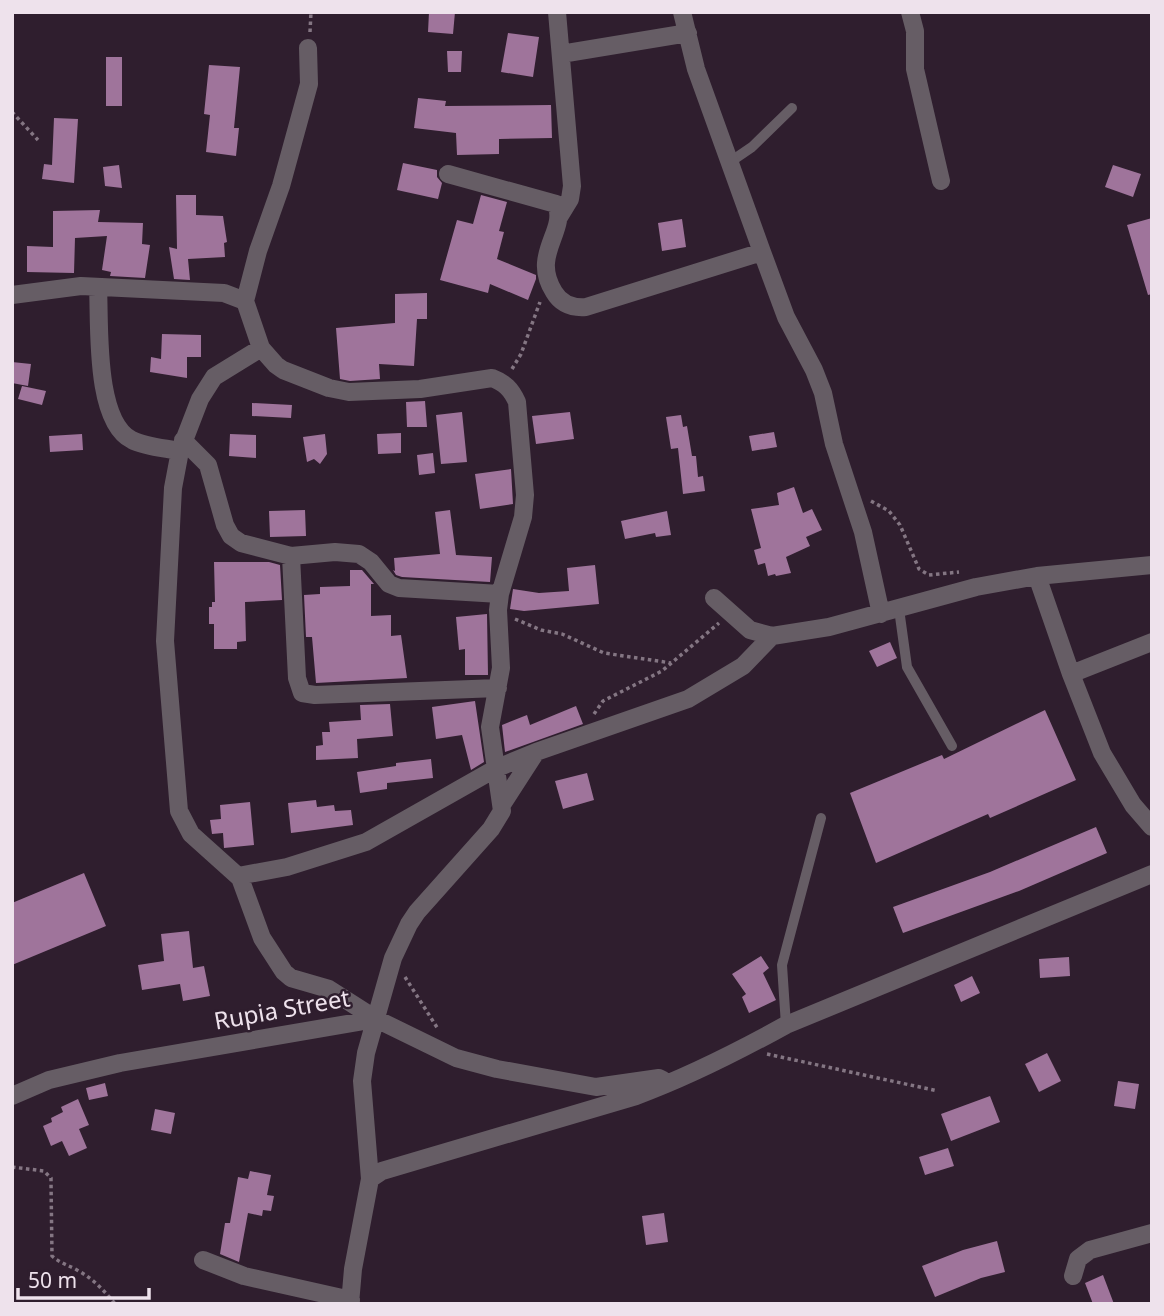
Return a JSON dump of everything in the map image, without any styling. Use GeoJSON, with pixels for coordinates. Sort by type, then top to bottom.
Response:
{"type":"FeatureCollection","features":[{"type":"Feature","properties":{"kind":"street"},"geometry":{"type":"LineString","coordinates":[[558,12],[572,191],[559,217],[545,258],[547,281],[556,296],[569,306],[586,307],[706,272],[762,252]]}},
{"type":"Feature","properties":{"kind":"street"},"geometry":{"type":"LineString","coordinates":[[682,12],[696,69],[786,317],[823,393],[834,444],[851,490],[881,614]]}},
{"type":"Feature","properties":{"kind":"street"},"geometry":{"type":"LineString","coordinates":[[910,12],[915,31],[915,69],[941,181]]}},
{"type":"Feature","properties":{"kind":"street"},"geometry":{"type":"LineString","coordinates":[[561,54],[688,33]]}},
{"type":"Feature","properties":{"kind":"street"},"geometry":{"type":"LineString","coordinates":[[203,1259],[244,1276],[351,1302],[352,1269],[370,1179],[362,1081],[366,1053],[393,958],[413,918],[497,822],[503,803],[495,769],[490,727],[501,657],[499,603],[521,527],[525,495],[518,411],[511,391],[503,382],[492,378],[420,389],[339,391],[283,370],[261,348],[245,301],[309,84],[308,48]]}},
{"type":"Feature","properties":{"kind":"street"},"geometry":{"type":"LineString","coordinates":[[448,174],[554,201],[559,208],[559,217]]}},
{"type":"Feature","properties":{"kind":"street"},"geometry":{"type":"LineString","coordinates":[[12,296],[80,286],[224,293],[245,301]]}},
{"type":"Feature","properties":{"kind":"street"},"geometry":{"type":"LineString","coordinates":[[99,287],[102,379],[106,401],[113,416],[124,433],[133,440],[182,445],[208,465],[225,525],[231,536],[241,542],[291,556],[335,552],[359,554],[370,562],[389,584],[398,589],[499,603]]}},
{"type":"Feature","properties":{"kind":"street"},"geometry":{"type":"LineString","coordinates":[[261,348],[215,377],[200,400],[182,445],[173,488],[164,641],[178,811],[191,834],[238,876],[262,938],[284,972],[291,978],[329,989],[376,1018]]}},
{"type":"Feature","properties":{"kind":"street"},"geometry":{"type":"LineString","coordinates":[[291,556],[297,678],[302,693],[315,695],[498,688]]}},
{"type":"Feature","properties":{"kind":"street"},"geometry":{"type":"LineString","coordinates":[[714,598],[750,630],[772,636],[829,627],[976,587],[1037,576],[1152,565]]}},
{"type":"Feature","properties":{"kind":"street"},"geometry":{"type":"LineString","coordinates":[[1037,576],[1102,753],[1133,805],[1152,827]]}},
{"type":"Feature","properties":{"kind":"street"},"geometry":{"type":"LineString","coordinates":[[238,876],[287,867],[366,842],[495,769],[688,699],[743,666],[772,636]]}},
{"type":"Feature","properties":{"kind":"street"},"geometry":{"type":"LineString","coordinates":[[1071,674],[1152,642]]}},
{"type":"Feature","properties":{"kind":"street"},"geometry":{"type":"LineString","coordinates":[[503,803],[536,752]]}},
{"type":"Feature","properties":{"kind":"street"},"geometry":{"type":"LineString","coordinates":[[370,1179],[382,1171],[636,1097],[673,1083],[786,1025],[1152,874]]}},
{"type":"Feature","properties":{"kind":"street","name":"Rupia Street"},"geometry":{"type":"LineString","coordinates":[[12,1096],[48,1080],[120,1063],[376,1018],[456,1058],[497,1069],[596,1087],[659,1078],[673,1083]]}},
{"type":"Feature","properties":{"kind":"street"},"geometry":{"type":"LineString","coordinates":[[1073,1276],[1078,1259],[1090,1250],[1152,1233]]}},
{"type":"Feature","properties":{"kind":"lane"},"geometry":{"type":"LineString","coordinates":[[730,162],[752,147],[792,108]]}},
{"type":"Feature","properties":{"kind":"lane"},"geometry":{"type":"LineString","coordinates":[[899,609],[907,667],[952,746]]}},
{"type":"Feature","properties":{"kind":"lane"},"geometry":{"type":"LineString","coordinates":[[786,1025],[782,965],[821,818]]}},
{"type":"Feature","properties":{"kind":"path"},"geometry":{"type":"LineString","coordinates":[[12,112],[38,140]]}},
{"type":"Feature","properties":{"kind":"path"},"geometry":{"type":"LineString","coordinates":[[503,382],[521,354],[547,281]]}},
{"type":"Feature","properties":{"kind":"path"},"geometry":{"type":"LineString","coordinates":[[851,490],[889,511],[900,525],[919,569],[925,574],[964,572],[976,587]]}},
{"type":"Feature","properties":{"kind":"path"},"geometry":{"type":"LineString","coordinates":[[499,603],[541,630],[562,634],[604,653],[673,663]]}},
{"type":"Feature","properties":{"kind":"path"},"geometry":{"type":"LineString","coordinates":[[584,735],[603,701],[662,671],[730,614]]}},
{"type":"Feature","properties":{"kind":"path"},"geometry":{"type":"LineString","coordinates":[[393,958],[456,1058]]}},
{"type":"Feature","properties":{"kind":"path"},"geometry":{"type":"LineString","coordinates":[[745,1048],[938,1091]]}},
{"type":"Feature","properties":{"kind":"path"},"geometry":{"type":"LineString","coordinates":[[12,1121],[12,1136]]}},
{"type":"Feature","properties":{"kind":"path"},"geometry":{"type":"LineString","coordinates":[[12,1167],[44,1171],[48,1174],[51,1182],[52,1256],[100,1286],[115,1304]]}},
{"type":"Feature","properties":{"kind":"building"},"geometry":{"type":"Polygon","coordinates":[[[429,12],[455,12],[453,34],[428,32],[429,12]]]}},
{"type":"Feature","properties":{"kind":"building"},"geometry":{"type":"Polygon","coordinates":[[[508,33],[539,37],[533,77],[501,72],[508,33]]]}},
{"type":"Feature","properties":{"kind":"building"},"geometry":{"type":"Polygon","coordinates":[[[447,51],[462,51],[461,72],[448,72],[447,51]]]}},
{"type":"Feature","properties":{"kind":"building"},"geometry":{"type":"Polygon","coordinates":[[[106,57],[122,57],[122,106],[106,106],[106,57]]]}},
{"type":"Feature","properties":{"kind":"building"},"geometry":{"type":"Polygon","coordinates":[[[209,65],[240,67],[234,128],[239,128],[236,156],[206,152],[210,115],[204,114],[209,65]]]}},
{"type":"Feature","properties":{"kind":"building"},"geometry":{"type":"Polygon","coordinates":[[[418,98],[446,101],[445,106],[551,105],[552,138],[499,139],[499,154],[457,155],[456,133],[414,128],[418,98]]]}},
{"type":"Feature","properties":{"kind":"building"},"geometry":{"type":"Polygon","coordinates":[[[54,118],[78,119],[74,183],[42,179],[44,164],[52,165],[54,118]]]}},
{"type":"Feature","properties":{"kind":"building"},"geometry":{"type":"Polygon","coordinates":[[[403,163],[437,170],[437,177],[442,183],[438,199],[397,190],[403,163]]]}},
{"type":"Feature","properties":{"kind":"building"},"geometry":{"type":"Polygon","coordinates":[[[119,165],[122,188],[105,186],[103,167],[119,165]]]}},
{"type":"Feature","properties":{"kind":"building"},"geometry":{"type":"Polygon","coordinates":[[[1113,165],[1141,174],[1133,197],[1105,187],[1113,165]]]}},
{"type":"Feature","properties":{"kind":"building"},"geometry":{"type":"Polygon","coordinates":[[[176,195],[196,195],[196,215],[223,216],[227,242],[224,243],[225,257],[188,259],[190,280],[174,279],[169,247],[177,249],[176,195]]]}},
{"type":"Feature","properties":{"kind":"building"},"geometry":{"type":"Polygon","coordinates":[[[481,195],[507,202],[499,231],[504,232],[497,259],[536,275],[528,300],[490,284],[488,293],[440,280],[457,220],[473,224],[481,195]]]}},
{"type":"Feature","properties":{"kind":"building"},"geometry":{"type":"Polygon","coordinates":[[[100,210],[98,222],[143,223],[142,244],[150,245],[145,278],[110,276],[111,272],[102,270],[107,236],[75,238],[74,273],[27,272],[27,246],[53,247],[53,211],[100,210]]]}},
{"type":"Feature","properties":{"kind":"building"},"geometry":{"type":"Polygon","coordinates":[[[1152,218],[1152,294],[1148,295],[1127,225],[1152,218]]]}},
{"type":"Feature","properties":{"kind":"building"},"geometry":{"type":"Polygon","coordinates":[[[682,219],[686,247],[662,251],[658,223],[682,219]]]}},
{"type":"Feature","properties":{"kind":"building"},"geometry":{"type":"Polygon","coordinates":[[[427,293],[427,319],[417,319],[414,366],[379,364],[380,379],[340,379],[336,328],[395,323],[395,294],[427,293]]]}},
{"type":"Feature","properties":{"kind":"building"},"geometry":{"type":"Polygon","coordinates":[[[162,334],[201,335],[201,357],[187,357],[187,378],[150,372],[151,357],[161,359],[162,334]]]}},
{"type":"Feature","properties":{"kind":"building"},"geometry":{"type":"Polygon","coordinates":[[[12,362],[31,364],[28,386],[12,383],[12,362]]]}},
{"type":"Feature","properties":{"kind":"building"},"geometry":{"type":"Polygon","coordinates":[[[22,386],[46,391],[42,405],[18,399],[22,386]]]}},
{"type":"Feature","properties":{"kind":"building"},"geometry":{"type":"Polygon","coordinates":[[[425,401],[427,427],[407,427],[406,402],[425,401]]]}},
{"type":"Feature","properties":{"kind":"building"},"geometry":{"type":"Polygon","coordinates":[[[252,403],[292,405],[291,418],[252,416],[252,403]]]}},
{"type":"Feature","properties":{"kind":"building"},"geometry":{"type":"Polygon","coordinates":[[[462,412],[467,462],[441,464],[436,415],[462,412]]]}},
{"type":"Feature","properties":{"kind":"building"},"geometry":{"type":"Polygon","coordinates":[[[570,412],[574,439],[536,444],[532,416],[570,412]]]}},
{"type":"Feature","properties":{"kind":"building"},"geometry":{"type":"Polygon","coordinates":[[[681,415],[683,427],[687,426],[692,456],[696,456],[698,477],[703,476],[705,491],[683,494],[678,448],[671,449],[666,417],[681,415]]]}},
{"type":"Feature","properties":{"kind":"building"},"geometry":{"type":"Polygon","coordinates":[[[774,432],[777,447],[752,451],[749,436],[774,432]]]}},
{"type":"Feature","properties":{"kind":"building"},"geometry":{"type":"Polygon","coordinates":[[[401,433],[401,453],[378,454],[377,434],[401,433]]]}},
{"type":"Feature","properties":{"kind":"building"},"geometry":{"type":"Polygon","coordinates":[[[82,434],[83,450],[50,452],[49,436],[82,434]]]}},
{"type":"Feature","properties":{"kind":"building"},"geometry":{"type":"Polygon","coordinates":[[[230,434],[256,435],[256,458],[229,456],[230,434]]]}},
{"type":"Feature","properties":{"kind":"building"},"geometry":{"type":"Polygon","coordinates":[[[325,434],[327,454],[320,464],[314,459],[307,462],[303,437],[325,434]]]}},
{"type":"Feature","properties":{"kind":"building"},"geometry":{"type":"Polygon","coordinates":[[[433,453],[435,473],[419,475],[417,455],[433,453]]]}},
{"type":"Feature","properties":{"kind":"building"},"geometry":{"type":"Polygon","coordinates":[[[511,469],[513,504],[480,509],[475,474],[511,469]]]}},
{"type":"Feature","properties":{"kind":"building"},"geometry":{"type":"Polygon","coordinates":[[[794,487],[803,513],[812,509],[822,530],[806,537],[810,546],[786,557],[791,573],[768,576],[765,563],[758,565],[754,550],[761,548],[751,509],[779,505],[777,493],[794,487]]]}},
{"type":"Feature","properties":{"kind":"building"},"geometry":{"type":"Polygon","coordinates":[[[305,510],[306,536],[270,537],[269,511],[305,510]]]}},
{"type":"Feature","properties":{"kind":"building"},"geometry":{"type":"Polygon","coordinates":[[[450,510],[456,555],[492,557],[490,582],[396,575],[393,570],[395,571],[394,558],[440,554],[435,512],[450,510]]]}},
{"type":"Feature","properties":{"kind":"building"},"geometry":{"type":"Polygon","coordinates":[[[667,511],[671,535],[656,537],[655,533],[625,539],[621,521],[667,511]]]}},
{"type":"Feature","properties":{"kind":"building"},"geometry":{"type":"Polygon","coordinates":[[[214,562],[269,562],[280,565],[282,600],[245,602],[246,641],[237,642],[237,649],[214,649],[214,624],[209,624],[209,607],[215,602],[214,562]]]}},
{"type":"Feature","properties":{"kind":"building"},"geometry":{"type":"Polygon","coordinates":[[[595,565],[599,604],[524,611],[510,609],[513,589],[539,593],[569,591],[567,568],[595,565]]]}},
{"type":"Feature","properties":{"kind":"building"},"geometry":{"type":"Polygon","coordinates":[[[350,570],[362,570],[374,584],[371,584],[371,616],[391,615],[391,636],[401,635],[407,678],[316,683],[312,637],[306,637],[304,595],[320,594],[320,587],[350,586],[350,570]]]}},
{"type":"Feature","properties":{"kind":"building"},"geometry":{"type":"Polygon","coordinates":[[[487,614],[488,675],[465,675],[465,649],[459,650],[456,617],[487,614]]]}},
{"type":"Feature","properties":{"kind":"building"},"geometry":{"type":"Polygon","coordinates":[[[890,642],[897,658],[877,667],[869,651],[890,642]]]}},
{"type":"Feature","properties":{"kind":"building"},"geometry":{"type":"Polygon","coordinates":[[[475,701],[484,762],[471,770],[462,735],[436,739],[432,707],[475,701]]]}},
{"type":"Feature","properties":{"kind":"building"},"geometry":{"type":"Polygon","coordinates":[[[390,704],[393,736],[357,739],[358,758],[316,760],[316,746],[323,745],[322,732],[330,732],[329,722],[361,720],[360,705],[390,704]]]}},
{"type":"Feature","properties":{"kind":"building"},"geometry":{"type":"Polygon","coordinates":[[[576,706],[583,724],[505,752],[502,725],[527,715],[530,725],[576,706]]]}},
{"type":"Feature","properties":{"kind":"building"},"geometry":{"type":"Polygon","coordinates":[[[1045,710],[1076,780],[990,818],[988,814],[876,863],[850,793],[942,755],[944,759],[1045,710]]]}},
{"type":"Feature","properties":{"kind":"building"},"geometry":{"type":"Polygon","coordinates":[[[431,759],[433,778],[387,783],[387,789],[360,793],[357,772],[396,766],[396,763],[431,759]]]}},
{"type":"Feature","properties":{"kind":"building"},"geometry":{"type":"Polygon","coordinates":[[[587,773],[594,800],[563,809],[555,781],[587,773]]]}},
{"type":"Feature","properties":{"kind":"building"},"geometry":{"type":"Polygon","coordinates":[[[316,800],[317,807],[334,805],[335,811],[351,810],[353,825],[291,833],[288,803],[316,800]]]}},
{"type":"Feature","properties":{"kind":"building"},"geometry":{"type":"Polygon","coordinates":[[[250,802],[254,845],[224,848],[223,833],[212,834],[210,820],[221,819],[220,805],[250,802]]]}},
{"type":"Feature","properties":{"kind":"building"},"geometry":{"type":"Polygon","coordinates":[[[1096,827],[1107,853],[1019,891],[903,933],[893,907],[990,872],[1096,827]]]}},
{"type":"Feature","properties":{"kind":"building"},"geometry":{"type":"Polygon","coordinates":[[[84,873],[106,926],[12,965],[12,903],[84,873]]]}},
{"type":"Feature","properties":{"kind":"building"},"geometry":{"type":"Polygon","coordinates":[[[189,931],[193,968],[204,966],[210,996],[183,1001],[180,984],[142,990],[138,965],[164,961],[161,934],[189,931]]]}},
{"type":"Feature","properties":{"kind":"building"},"geometry":{"type":"Polygon","coordinates":[[[761,956],[769,968],[763,973],[776,1000],[749,1013],[742,997],[746,994],[732,974],[761,956]]]}},
{"type":"Feature","properties":{"kind":"building"},"geometry":{"type":"Polygon","coordinates":[[[1069,957],[1070,976],[1040,978],[1039,959],[1069,957]]]}},
{"type":"Feature","properties":{"kind":"building"},"geometry":{"type":"Polygon","coordinates":[[[972,976],[980,993],[961,1002],[954,985],[972,976]]]}},
{"type":"Feature","properties":{"kind":"building"},"geometry":{"type":"Polygon","coordinates":[[[1047,1053],[1061,1081],[1039,1092],[1025,1064],[1047,1053]]]}},
{"type":"Feature","properties":{"kind":"building"},"geometry":{"type":"Polygon","coordinates":[[[1118,1081],[1139,1084],[1135,1109],[1114,1106],[1118,1081]]]}},
{"type":"Feature","properties":{"kind":"building"},"geometry":{"type":"Polygon","coordinates":[[[105,1083],[108,1096],[89,1100],[86,1088],[105,1083]]]}},
{"type":"Feature","properties":{"kind":"building"},"geometry":{"type":"Polygon","coordinates":[[[990,1096],[1000,1122],[951,1141],[941,1114],[990,1096]]]}},
{"type":"Feature","properties":{"kind":"building"},"geometry":{"type":"Polygon","coordinates":[[[78,1099],[89,1125],[79,1129],[87,1148],[69,1156],[62,1141],[51,1146],[43,1126],[63,1112],[61,1107],[78,1099]]]}},
{"type":"Feature","properties":{"kind":"building"},"geometry":{"type":"Polygon","coordinates":[[[155,1109],[175,1113],[171,1134],[151,1130],[155,1109]]]}},
{"type":"Feature","properties":{"kind":"building"},"geometry":{"type":"Polygon","coordinates":[[[948,1148],[954,1166],[925,1175],[919,1157],[948,1148]]]}},
{"type":"Feature","properties":{"kind":"building"},"geometry":{"type":"Polygon","coordinates":[[[250,1171],[271,1175],[267,1195],[274,1196],[271,1211],[263,1210],[262,1216],[248,1213],[239,1262],[220,1254],[225,1223],[230,1223],[238,1177],[248,1179],[250,1171]]]}},
{"type":"Feature","properties":{"kind":"building"},"geometry":{"type":"Polygon","coordinates":[[[664,1213],[668,1242],[646,1245],[642,1216],[664,1213]]]}},
{"type":"Feature","properties":{"kind":"building"},"geometry":{"type":"Polygon","coordinates":[[[997,1241],[1005,1272],[981,1278],[935,1297],[922,1266],[963,1250],[997,1241]]]}},
{"type":"Feature","properties":{"kind":"building"},"geometry":{"type":"Polygon","coordinates":[[[1103,1275],[1114,1304],[1093,1304],[1085,1283],[1103,1275]]]}}]}
